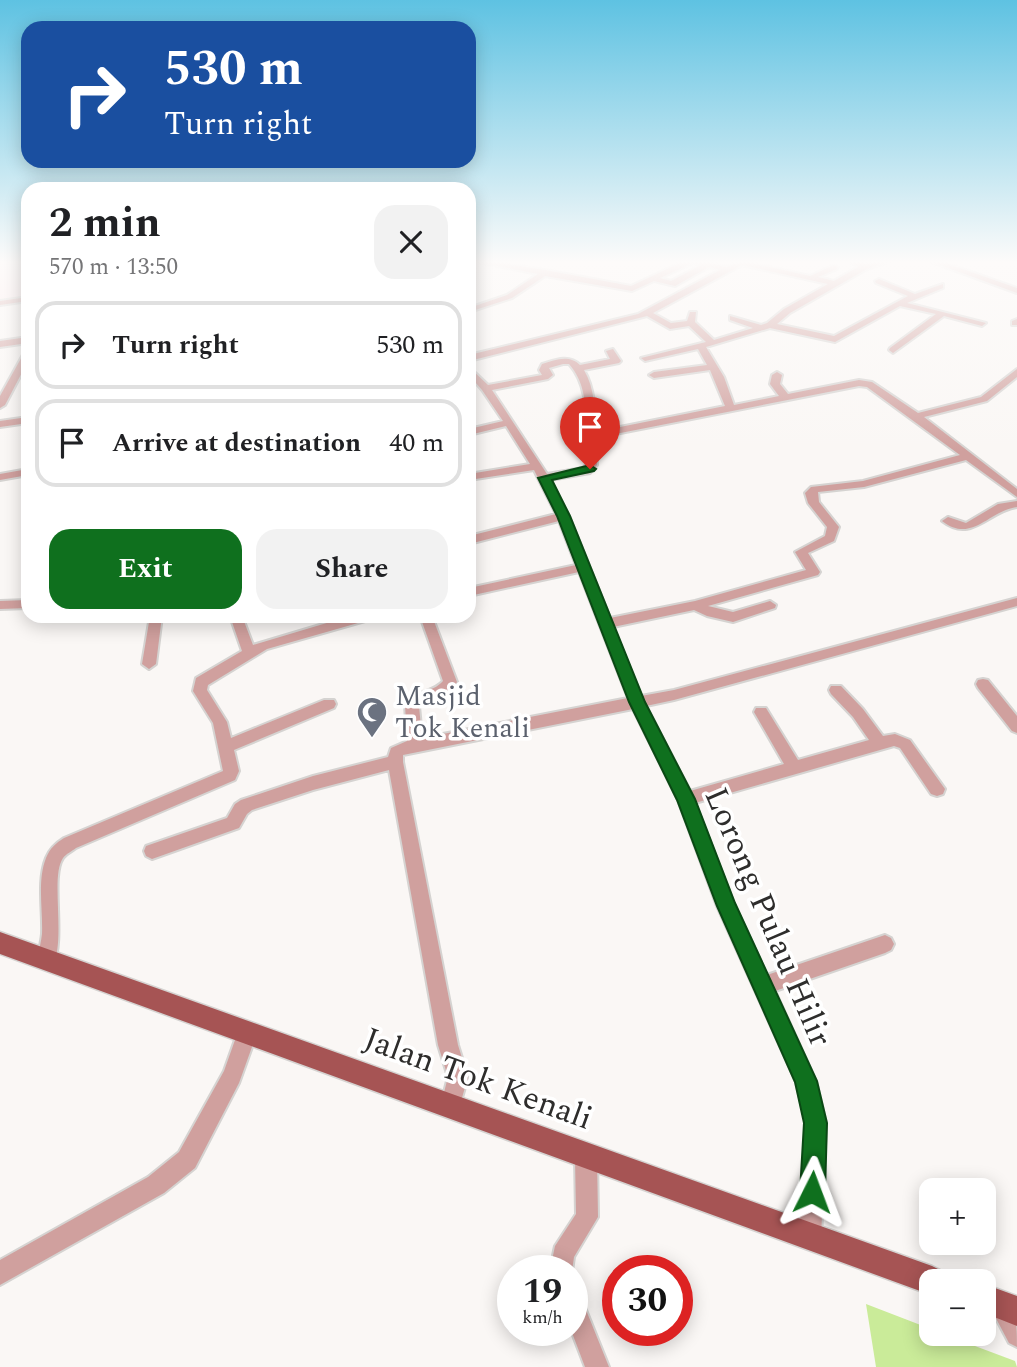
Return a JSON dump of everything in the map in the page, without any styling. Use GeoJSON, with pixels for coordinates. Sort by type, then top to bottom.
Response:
{"type":"FeatureCollection","features":[{"type":"Feature","properties":{"kind":"main road","name":"Jalan Tok Kenali"},"geometry":{"type":"LineString","coordinates":[[0,943],[919,1276]]}},
{"type":"Feature","properties":{"kind":"street"},"geometry":{"type":"LineString","coordinates":[[476,356],[601,325]]}},
{"type":"Feature","properties":{"kind":"street"},"geometry":{"type":"LineString","coordinates":[[697,325],[712,344]]}},
{"type":"Feature","properties":{"kind":"street"},"geometry":{"type":"LineString","coordinates":[[761,325],[835,339],[860,325]]}},
{"type":"Feature","properties":{"kind":"street"},"geometry":{"type":"LineString","coordinates":[[892,350],[927,325]]}},
{"type":"Feature","properties":{"kind":"street"},"geometry":{"type":"LineString","coordinates":[[645,358],[712,344],[766,326]]}},
{"type":"Feature","properties":{"kind":"street"},"geometry":{"type":"LineString","coordinates":[[0,344],[21,341]]}},
{"type":"Feature","properties":{"kind":"street"},"geometry":{"type":"LineString","coordinates":[[701,346],[731,409]]}},
{"type":"Feature","properties":{"kind":"street"},"geometry":{"type":"LineString","coordinates":[[579,368],[616,361],[610,351]]}},
{"type":"Feature","properties":{"kind":"street"},"geometry":{"type":"LineString","coordinates":[[486,388],[545,377],[548,375],[544,370],[545,366],[562,361],[572,362],[579,368],[587,387],[591,411],[592,465],[590,469],[544,478]]}},
{"type":"Feature","properties":{"kind":"street"},"geometry":{"type":"LineString","coordinates":[[654,375],[713,367]]}},
{"type":"Feature","properties":{"kind":"street"},"geometry":{"type":"LineString","coordinates":[[0,405],[21,370]]}},
{"type":"Feature","properties":{"kind":"street"},"geometry":{"type":"LineString","coordinates":[[916,416],[984,400],[1017,373]]}},
{"type":"Feature","properties":{"kind":"street"},"geometry":{"type":"LineString","coordinates":[[777,375],[775,384],[786,398]]}},
{"type":"Feature","properties":{"kind":"street"},"geometry":{"type":"LineString","coordinates":[[0,379],[15,377]]}},
{"type":"Feature","properties":{"kind":"street","name":"Lorong Pulau Hilir"},"geometry":{"type":"LineString","coordinates":[[476,377],[486,388],[506,423],[537,466],[563,516],[637,702],[686,799],[726,906],[806,1081],[816,1123],[810,1238]]}},
{"type":"Feature","properties":{"kind":"street"},"geometry":{"type":"LineString","coordinates":[[590,436],[866,383],[916,416],[1017,494]]}},
{"type":"Feature","properties":{"kind":"street"},"geometry":{"type":"LineString","coordinates":[[0,424],[21,421]]}},
{"type":"Feature","properties":{"kind":"street"},"geometry":{"type":"LineString","coordinates":[[476,430],[506,423]]}},
{"type":"Feature","properties":{"kind":"street"},"geometry":{"type":"LineString","coordinates":[[606,624],[695,605],[814,572],[801,552],[830,538],[833,527],[810,496],[815,489],[864,484],[967,456]]}},
{"type":"Feature","properties":{"kind":"street"},"geometry":{"type":"LineString","coordinates":[[476,476],[537,466]]}},
{"type":"Feature","properties":{"kind":"street"},"geometry":{"type":"LineString","coordinates":[[0,477],[21,472]]}},
{"type":"Feature","properties":{"kind":"street"},"geometry":{"type":"LineString","coordinates":[[948,521],[967,527],[1002,506],[1017,504]]}},
{"type":"Feature","properties":{"kind":"street"},"geometry":{"type":"LineString","coordinates":[[476,538],[563,516]]}},
{"type":"Feature","properties":{"kind":"street"},"geometry":{"type":"LineString","coordinates":[[476,590],[584,567]]}},
{"type":"Feature","properties":{"kind":"street"},"geometry":{"type":"LineString","coordinates":[[450,1108],[458,1077],[448,1045],[395,762],[396,752],[415,745],[674,695],[1017,601]]}},
{"type":"Feature","properties":{"kind":"street"},"geometry":{"type":"LineString","coordinates":[[0,605],[21,604]]}},
{"type":"Feature","properties":{"kind":"street"},"geometry":{"type":"LineString","coordinates":[[695,605],[712,613],[733,617],[770,606]]}},
{"type":"Feature","properties":{"kind":"street"},"geometry":{"type":"LineString","coordinates":[[149,664],[155,623]]}},
{"type":"Feature","properties":{"kind":"street"},"geometry":{"type":"LineString","coordinates":[[238,623],[249,653]]}},
{"type":"Feature","properties":{"kind":"street"},"geometry":{"type":"LineString","coordinates":[[47,960],[52,941],[51,869],[57,854],[70,843],[228,778],[231,771],[220,722],[200,691],[204,679],[269,643],[342,623]]}},
{"type":"Feature","properties":{"kind":"street"},"geometry":{"type":"LineString","coordinates":[[415,745],[412,704],[421,697],[444,690],[450,682],[429,623]]}},
{"type":"Feature","properties":{"kind":"street"},"geometry":{"type":"LineString","coordinates":[[983,684],[1017,727]]}},
{"type":"Feature","properties":{"kind":"street"},"geometry":{"type":"LineString","coordinates":[[836,690],[858,713],[880,743]]}},
{"type":"Feature","properties":{"kind":"street"},"geometry":{"type":"LineString","coordinates":[[226,747],[329,704]]}},
{"type":"Feature","properties":{"kind":"street"},"geometry":{"type":"LineString","coordinates":[[761,712],[795,769]]}},
{"type":"Feature","properties":{"kind":"street"},"geometry":{"type":"LineString","coordinates":[[686,799],[895,740],[905,744],[937,789]]}},
{"type":"Feature","properties":{"kind":"street"},"geometry":{"type":"LineString","coordinates":[[152,851],[233,823],[241,809],[247,805],[313,783],[395,762]]}},
{"type":"Feature","properties":{"kind":"street"},"geometry":{"type":"LineString","coordinates":[[763,986],[885,944]]}},
{"type":"Feature","properties":{"kind":"street"},"geometry":{"type":"LineString","coordinates":[[0,1273],[156,1185],[187,1160],[232,1076],[247,1033]]}},
{"type":"Feature","properties":{"kind":"street"},"geometry":{"type":"LineString","coordinates":[[563,1255],[587,1217],[586,1157]]}},
{"type":"Feature","properties":{"kind":"street"},"geometry":{"type":"LineString","coordinates":[[1001,1305],[1017,1335]]}},
{"type":"Feature","properties":{"kind":"street"},"geometry":{"type":"LineString","coordinates":[[588,1344],[597,1367]]}},
{"type":"Feature","properties":{"kind":"green space"},"geometry":{"type":"Polygon","coordinates":[[[866,1304],[919,1324],[919,1346],[975,1346],[1015,1361],[1017,1367],[876,1367],[866,1304]]]}},
{"type":"Feature","properties":{"kind":"place","name":"Masjid Tok Kenali"},"geometry":{"type":"Point","coordinates":[372,739]}},
{"type":"Feature","properties":{"kind":"route"},"geometry":{"type":"LineString","coordinates":[[590,469],[571,475],[544,478],[563,516],[637,702],[686,799],[726,906],[806,1081],[816,1123],[812,1192]]}}]}
